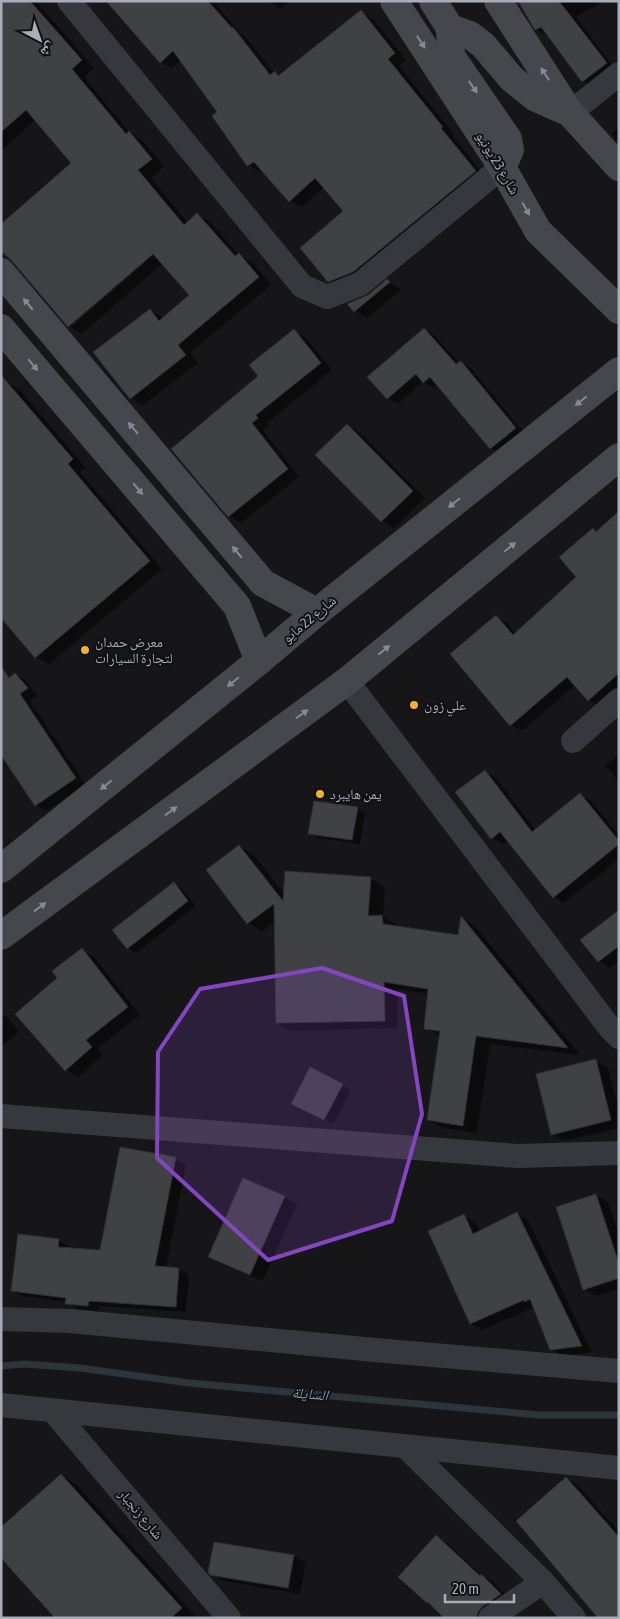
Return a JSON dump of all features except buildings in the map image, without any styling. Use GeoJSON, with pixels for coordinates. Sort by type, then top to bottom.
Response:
{"type":"FeatureCollection","features":[{"type":"Feature","properties":{"kind":"street"},"geometry":{"type":"LineString","coordinates":[[69,1],[302,286],[327,297],[360,284],[502,167],[510,150],[508,139],[451,56],[450,28],[433,1]]}},
{"type":"Feature","properties":{"kind":"street","name":"شارع 23 يونيو"},"geometry":{"type":"LineString","coordinates":[[394,1],[502,167],[538,231],[619,310]]}},
{"type":"Feature","properties":{"kind":"street"},"geometry":{"type":"LineString","coordinates":[[498,1],[570,113],[619,167]]}},
{"type":"Feature","properties":{"kind":"street"},"geometry":{"type":"LineString","coordinates":[[450,28],[470,36],[483,45],[512,79],[536,98],[570,113]]}},
{"type":"Feature","properties":{"kind":"street"},"geometry":{"type":"LineString","coordinates":[[570,113],[619,74]]}},
{"type":"Feature","properties":{"kind":"street"},"geometry":{"type":"LineString","coordinates":[[1,272],[263,582],[266,590],[260,606],[248,609],[236,605]]}},
{"type":"Feature","properties":{"kind":"street"},"geometry":{"type":"LineString","coordinates":[[1,328],[236,605],[260,661]]}},
{"type":"Feature","properties":{"kind":"street","name":"شارع 22 مايو"},"geometry":{"type":"LineString","coordinates":[[1,869],[260,661],[317,612],[619,371]]}},
{"type":"Feature","properties":{"kind":"street"},"geometry":{"type":"LineString","coordinates":[[1,936],[347,681],[619,457]]}},
{"type":"Feature","properties":{"kind":"street"},"geometry":{"type":"LineString","coordinates":[[263,582],[317,612]]}},
{"type":"Feature","properties":{"kind":"street"},"geometry":{"type":"LineString","coordinates":[[347,681],[610,1028],[619,1036]]}},
{"type":"Feature","properties":{"kind":"street"},"geometry":{"type":"LineString","coordinates":[[573,741],[619,700]]}},
{"type":"Feature","properties":{"kind":"street"},"geometry":{"type":"LineString","coordinates":[[1,1116],[518,1156],[619,1153]]}},
{"type":"Feature","properties":{"kind":"street"},"geometry":{"type":"LineString","coordinates":[[1,1319],[70,1321],[619,1371]]}},
{"type":"Feature","properties":{"kind":"street"},"geometry":{"type":"LineString","coordinates":[[1,1405],[407,1448],[619,1468]]}},
{"type":"Feature","properties":{"kind":"street","name":"شارع زنجبار"},"geometry":{"type":"LineString","coordinates":[[54,1411],[229,1618]]}},
{"type":"Feature","properties":{"kind":"street"},"geometry":{"type":"LineString","coordinates":[[407,1448],[543,1582],[574,1618]]}},
{"type":"Feature","properties":{"kind":"street"},"geometry":{"type":"LineString","coordinates":[[490,1618],[543,1582]]}},
{"type":"Feature","properties":{"kind":"highlighted area"},"geometry":{"type":"Polygon","coordinates":[[[322,968],[404,996],[422,1114],[392,1221],[268,1260],[157,1158],[158,1052],[200,989],[322,968]]]}},
{"type":"Feature","properties":{"kind":"waterway","name":"السايلة"},"geometry":{"type":"LineString","coordinates":[[1,1366],[24,1364],[80,1368],[189,1383],[539,1415],[619,1415]]}},
{"type":"Feature","properties":{"kind":"place","name":"معرض حمدان لتجارة السيارات"},"geometry":{"type":"Point","coordinates":[85,650]}},
{"type":"Feature","properties":{"kind":"place","name":"علي زون"},"geometry":{"type":"Point","coordinates":[414,705]}},
{"type":"Feature","properties":{"kind":"place","name":"يمن هايبرد"},"geometry":{"type":"Point","coordinates":[320,794]}}]}
